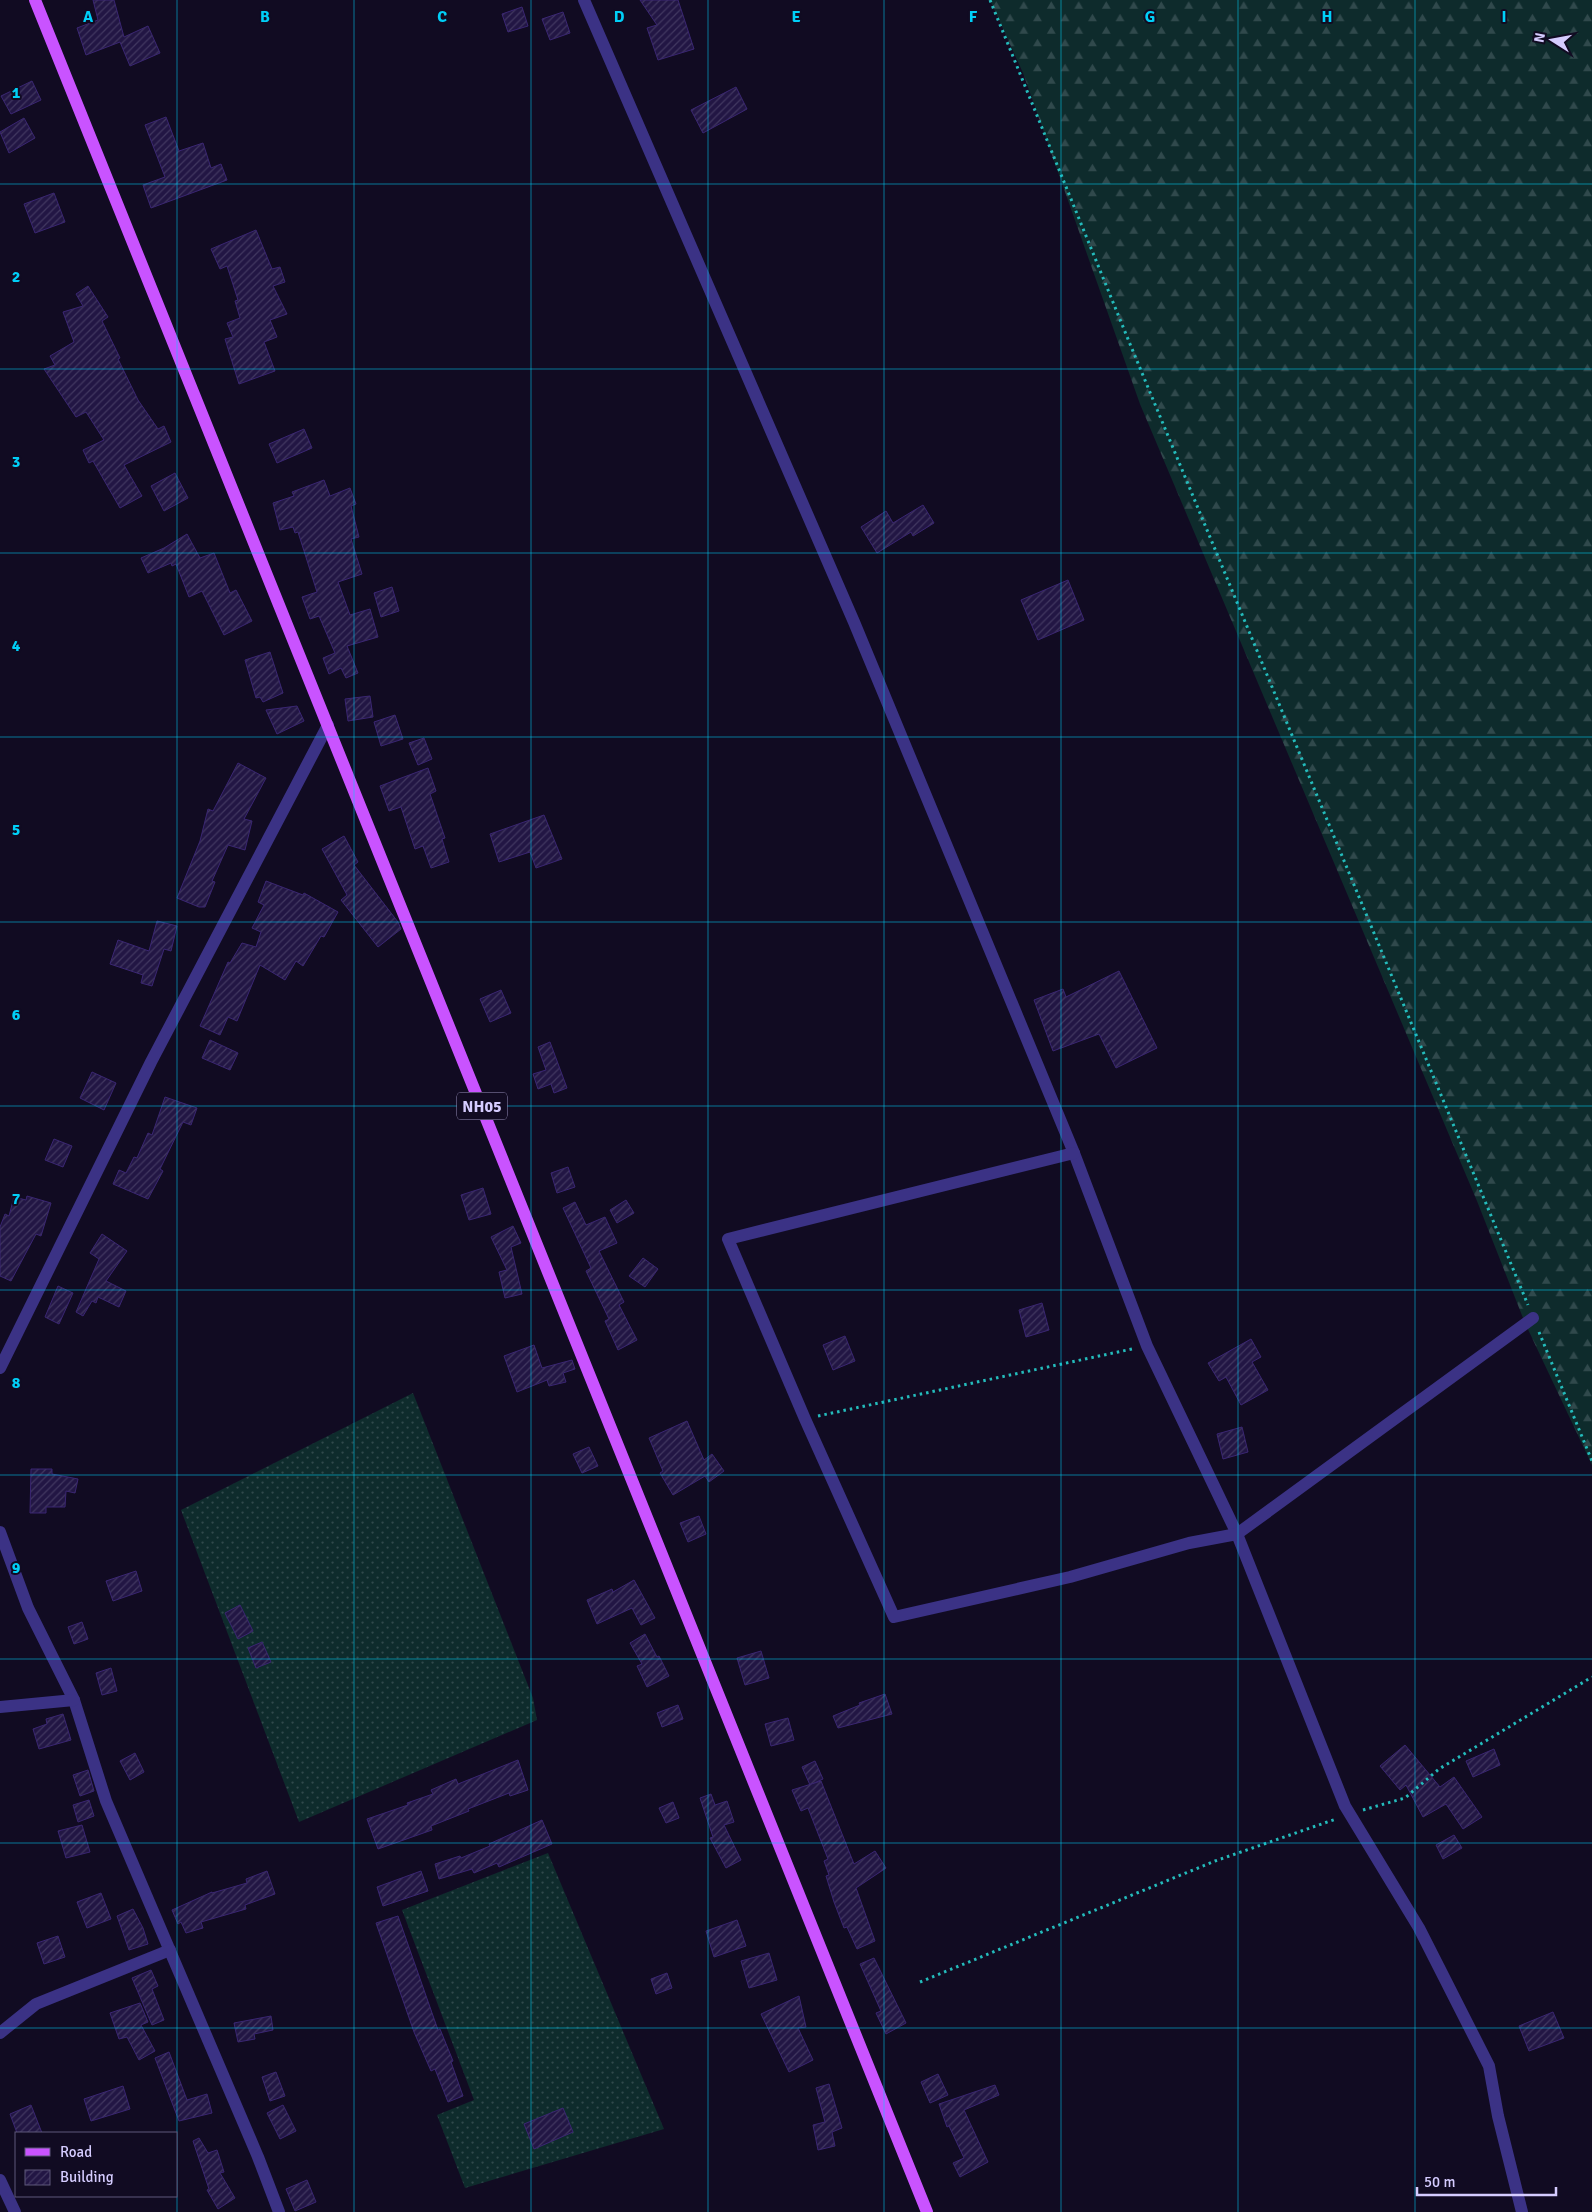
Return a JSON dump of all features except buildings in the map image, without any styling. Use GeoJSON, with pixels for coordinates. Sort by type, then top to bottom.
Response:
{"type":"FeatureCollection","features":[{"type":"Feature","properties":{"kind":"main road","name":"NH05"},"geometry":{"type":"LineString","coordinates":[[35,0],[927,2212]]}},
{"type":"Feature","properties":{"kind":"street"},"geometry":{"type":"LineString","coordinates":[[584,0],[854,622],[1074,1152],[1147,1346],[1237,1534],[1345,1806],[1419,1928],[1489,2066],[1498,2116],[1522,2212]]}},
{"type":"Feature","properties":{"kind":"street"},"geometry":{"type":"LineString","coordinates":[[0,1368],[151,1062],[328,725]]}},
{"type":"Feature","properties":{"kind":"street"},"geometry":{"type":"LineString","coordinates":[[1074,1152],[728,1239],[805,1419],[894,1617],[1070,1577],[1190,1543],[1237,1534],[1533,1318]]}},
{"type":"Feature","properties":{"kind":"street"},"geometry":{"type":"LineString","coordinates":[[0,1532],[28,1608],[74,1700],[106,1801],[258,2157],[279,2212]]}},
{"type":"Feature","properties":{"kind":"street"},"geometry":{"type":"LineString","coordinates":[[0,1708],[74,1700]]}},
{"type":"Feature","properties":{"kind":"street"},"geometry":{"type":"LineString","coordinates":[[0,2033],[36,2004],[170,1950]]}},
{"type":"Feature","properties":{"kind":"street"},"geometry":{"type":"LineString","coordinates":[[0,2180],[15,2212]]}},
{"type":"Feature","properties":{"kind":"path"},"geometry":{"type":"LineString","coordinates":[[990,0],[1130,344],[1592,1461]]}},
{"type":"Feature","properties":{"kind":"path"},"geometry":{"type":"LineString","coordinates":[[805,1419],[1147,1346]]}},
{"type":"Feature","properties":{"kind":"path"},"geometry":{"type":"LineString","coordinates":[[920,1982],[1216,1861],[1350,1814],[1404,1798],[1439,1769],[1592,1677]]}},
{"type":"Feature","properties":{"kind":"green space"},"geometry":{"type":"Polygon","coordinates":[[[990,0],[1592,0],[1592,1465],[1525,1323],[1477,1201],[1140,404],[1023,73],[990,0]]]}},
{"type":"Feature","properties":{"kind":"green space"},"geometry":{"type":"Polygon","coordinates":[[[413,1393],[533,1698],[537,1720],[299,1822],[181,1510],[413,1393]]]}},
{"type":"Feature","properties":{"kind":"green space"},"geometry":{"type":"Polygon","coordinates":[[[548,1853],[664,2129],[465,2188],[437,2115],[474,2100],[402,1910],[548,1853]]]}}]}
